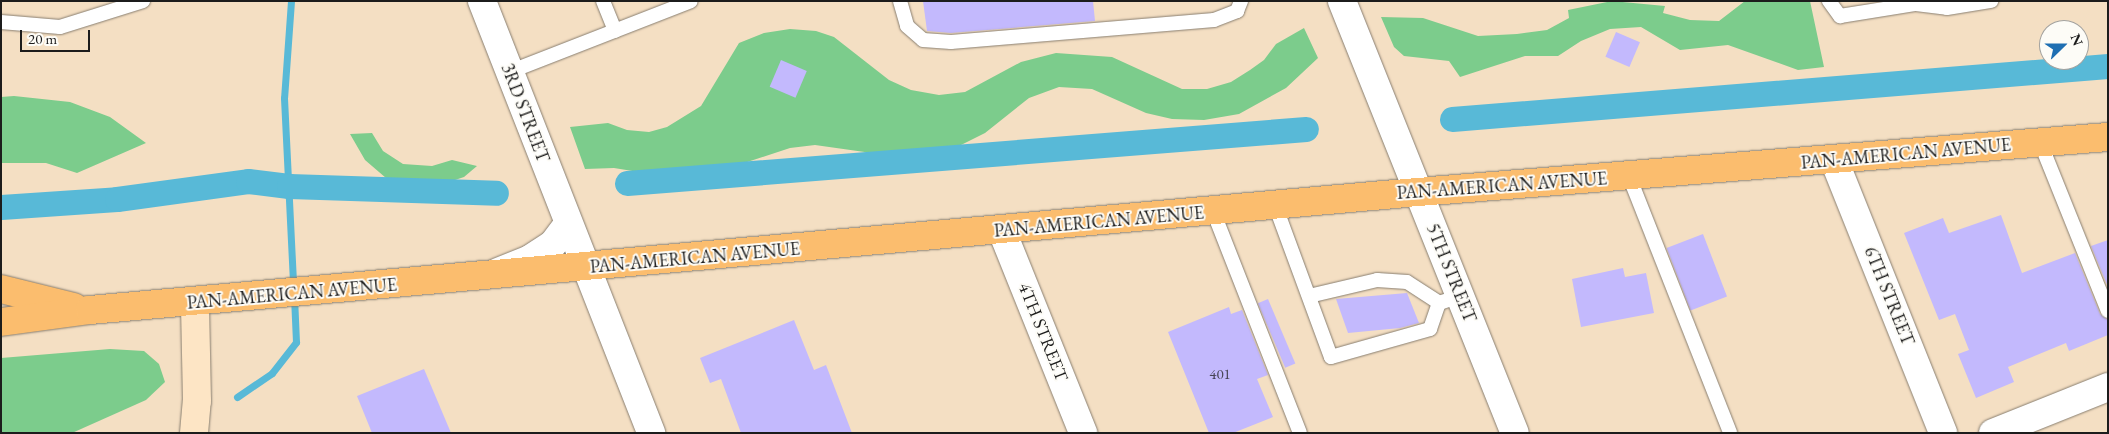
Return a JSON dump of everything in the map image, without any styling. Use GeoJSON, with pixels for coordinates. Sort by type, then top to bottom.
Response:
{"type":"FeatureCollection","features":[{"type":"Feature","properties":{"kind":"main road","name":"PAN-AMERICAN AVENUE"},"geometry":{"type":"LineString","coordinates":[[1,322],[90,310],[1002,231],[1418,192],[2108,137]]}},
{"type":"Feature","properties":{"kind":"main road","name":"PAN-AMERICAN AVENUE"},"geometry":{"type":"LineString","coordinates":[[1,289],[90,310]]}},
{"type":"Feature","properties":{"kind":"main road"},"geometry":{"type":"LineString","coordinates":[[195,302],[196,419]]}},
{"type":"Feature","properties":{"kind":"street","name":"3RD STREET"},"geometry":{"type":"LineString","coordinates":[[482,1],[584,268],[651,433]]}},
{"type":"Feature","properties":{"kind":"street","name":"5TH STREET"},"geometry":{"type":"LineString","coordinates":[[1342,1],[1418,192],[1449,299],[1515,433]]}},
{"type":"Feature","properties":{"kind":"street","name":"6TH STREET"},"geometry":{"type":"LineString","coordinates":[[1834,160],[1944,433]]}},
{"type":"Feature","properties":{"kind":"street"},"geometry":{"type":"LineString","coordinates":[[484,277],[530,259],[553,244],[568,224]]}},
{"type":"Feature","properties":{"kind":"street","name":"4TH STREET"},"geometry":{"type":"LineString","coordinates":[[1002,231],[1083,433]]}},
{"type":"Feature","properties":{"kind":"street"},"geometry":{"type":"LineString","coordinates":[[1993,433],[2108,387]]}},
{"type":"Feature","properties":{"kind":"lane"},"geometry":{"type":"LineString","coordinates":[[1,22],[60,27],[143,1]]}},
{"type":"Feature","properties":{"kind":"lane"},"geometry":{"type":"LineString","coordinates":[[603,1],[615,31]]}},
{"type":"Feature","properties":{"kind":"lane"},"geometry":{"type":"LineString","coordinates":[[509,72],[691,1]]}},
{"type":"Feature","properties":{"kind":"lane"},"geometry":{"type":"LineString","coordinates":[[900,1],[907,26],[923,40],[951,42],[1214,20],[1237,11],[1241,1]]}},
{"type":"Feature","properties":{"kind":"lane"},"geometry":{"type":"LineString","coordinates":[[1829,1],[1840,16],[1916,4],[1947,8],[1991,1]]}},
{"type":"Feature","properties":{"kind":"lane"},"geometry":{"type":"LineString","coordinates":[[2040,142],[2108,311]]}},
{"type":"Feature","properties":{"kind":"lane"},"geometry":{"type":"LineString","coordinates":[[1629,176],[1730,433]]}},
{"type":"Feature","properties":{"kind":"lane"},"geometry":{"type":"LineString","coordinates":[[1276,205],[1331,357],[1430,329],[1449,299],[1408,282],[1376,280],[1309,296]]}},
{"type":"Feature","properties":{"kind":"lane"},"geometry":{"type":"LineString","coordinates":[[1213,211],[1300,433]]}},
{"type":"Feature","properties":{"kind":"green space"},"geometry":{"type":"Polygon","coordinates":[[[1612,1],[1665,6],[1663,13],[1690,20],[1719,21],[1745,1],[1810,1],[1824,67],[1798,70],[1728,45],[1680,50],[1641,27],[1610,29],[1581,41],[1558,56],[1525,56],[1460,77],[1449,61],[1404,56],[1394,47],[1381,17],[1423,18],[1478,36],[1517,34],[1547,30],[1569,18],[1568,10],[1612,1]]]}},
{"type":"Feature","properties":{"kind":"green space"},"geometry":{"type":"Polygon","coordinates":[[[1304,28],[1318,58],[1286,88],[1239,114],[1204,120],[1172,119],[1146,113],[1092,89],[1059,87],[1029,98],[985,133],[957,147],[900,157],[815,145],[790,148],[732,167],[680,175],[651,174],[614,168],[585,169],[570,127],[608,123],[627,130],[649,132],[667,127],[701,106],[739,43],[764,33],[790,29],[816,31],[834,37],[889,80],[911,90],[939,95],[965,92],[1021,62],[1056,53],[1112,57],[1182,89],[1207,89],[1231,82],[1264,60],[1276,44],[1304,28]]]}},
{"type":"Feature","properties":{"kind":"green space"},"geometry":{"type":"Polygon","coordinates":[[[14,96],[70,102],[110,117],[146,143],[77,173],[46,163],[1,163],[1,97],[14,96]]]}},
{"type":"Feature","properties":{"kind":"green space"},"geometry":{"type":"Polygon","coordinates":[[[372,133],[383,151],[403,164],[432,166],[452,160],[477,166],[464,177],[434,187],[393,184],[365,160],[350,134],[372,133]]]}},
{"type":"Feature","properties":{"kind":"green space"},"geometry":{"type":"Polygon","coordinates":[[[110,349],[144,351],[159,364],[165,382],[146,400],[72,433],[1,433],[1,358],[110,349]]]}},
{"type":"Feature","properties":{"kind":"building"},"geometry":{"type":"Polygon","coordinates":[[[923,1],[1093,1],[1095,21],[951,33],[927,31],[923,1]]]}},
{"type":"Feature","properties":{"kind":"building"},"geometry":{"type":"Polygon","coordinates":[[[1616,32],[1640,42],[1629,67],[1605,57],[1616,32]]]}},
{"type":"Feature","properties":{"kind":"building"},"geometry":{"type":"Polygon","coordinates":[[[781,60],[807,71],[795,98],[770,87],[781,60]]]}},
{"type":"Feature","properties":{"kind":"building"},"geometry":{"type":"Polygon","coordinates":[[[2001,215],[2022,273],[2075,253],[2100,314],[2108,320],[2108,335],[2069,351],[2066,343],[2008,367],[2014,382],[1976,398],[1958,354],[1969,350],[1955,314],[1939,320],[1904,233],[1943,218],[1949,233],[2001,215]]]}},
{"type":"Feature","properties":{"kind":"building"},"geometry":{"type":"Polygon","coordinates":[[[1703,234],[1727,297],[1691,311],[1667,248],[1703,234]]]}},
{"type":"Feature","properties":{"kind":"building"},"geometry":{"type":"Polygon","coordinates":[[[2108,240],[2108,287],[2091,246],[2108,240]]]}},
{"type":"Feature","properties":{"kind":"building"},"geometry":{"type":"Polygon","coordinates":[[[1623,268],[1625,277],[1646,273],[1654,313],[1581,327],[1572,279],[1623,268]]]}},
{"type":"Feature","properties":{"kind":"building"},"geometry":{"type":"Polygon","coordinates":[[[1407,293],[1419,323],[1400,328],[1348,333],[1336,299],[1407,293]]]}},
{"type":"Feature","properties":{"kind":"building"},"geometry":{"type":"Polygon","coordinates":[[[1268,299],[1295,363],[1285,368],[1258,303],[1268,299]]]}},
{"type":"Feature","properties":{"kind":"building"},"geometry":{"type":"Polygon","coordinates":[[[1229,307],[1231,314],[1242,310],[1268,375],[1257,379],[1273,417],[1233,433],[1209,433],[1168,332],[1229,307]]]}},
{"type":"Feature","properties":{"kind":"building"},"geometry":{"type":"Polygon","coordinates":[[[794,320],[814,370],[826,365],[852,433],[741,433],[721,379],[710,383],[700,358],[794,320]]]}},
{"type":"Feature","properties":{"kind":"building"},"geometry":{"type":"Polygon","coordinates":[[[424,369],[451,433],[372,433],[357,396],[424,369]]]}},
{"type":"Feature","properties":{"kind":"waterway"},"geometry":{"type":"LineString","coordinates":[[291,1],[284,98],[293,285]]}},
{"type":"Feature","properties":{"kind":"waterway"},"geometry":{"type":"LineString","coordinates":[[1452,119],[2108,66]]}},
{"type":"Feature","properties":{"kind":"waterway"},"geometry":{"type":"LineString","coordinates":[[627,183],[1306,129]]}},
{"type":"Feature","properties":{"kind":"waterway"},"geometry":{"type":"LineString","coordinates":[[1,207],[117,199],[248,181],[289,186],[496,193]]}},
{"type":"Feature","properties":{"kind":"waterway"},"geometry":{"type":"LineString","coordinates":[[237,397],[272,373],[296,342],[294,296]]}}]}
